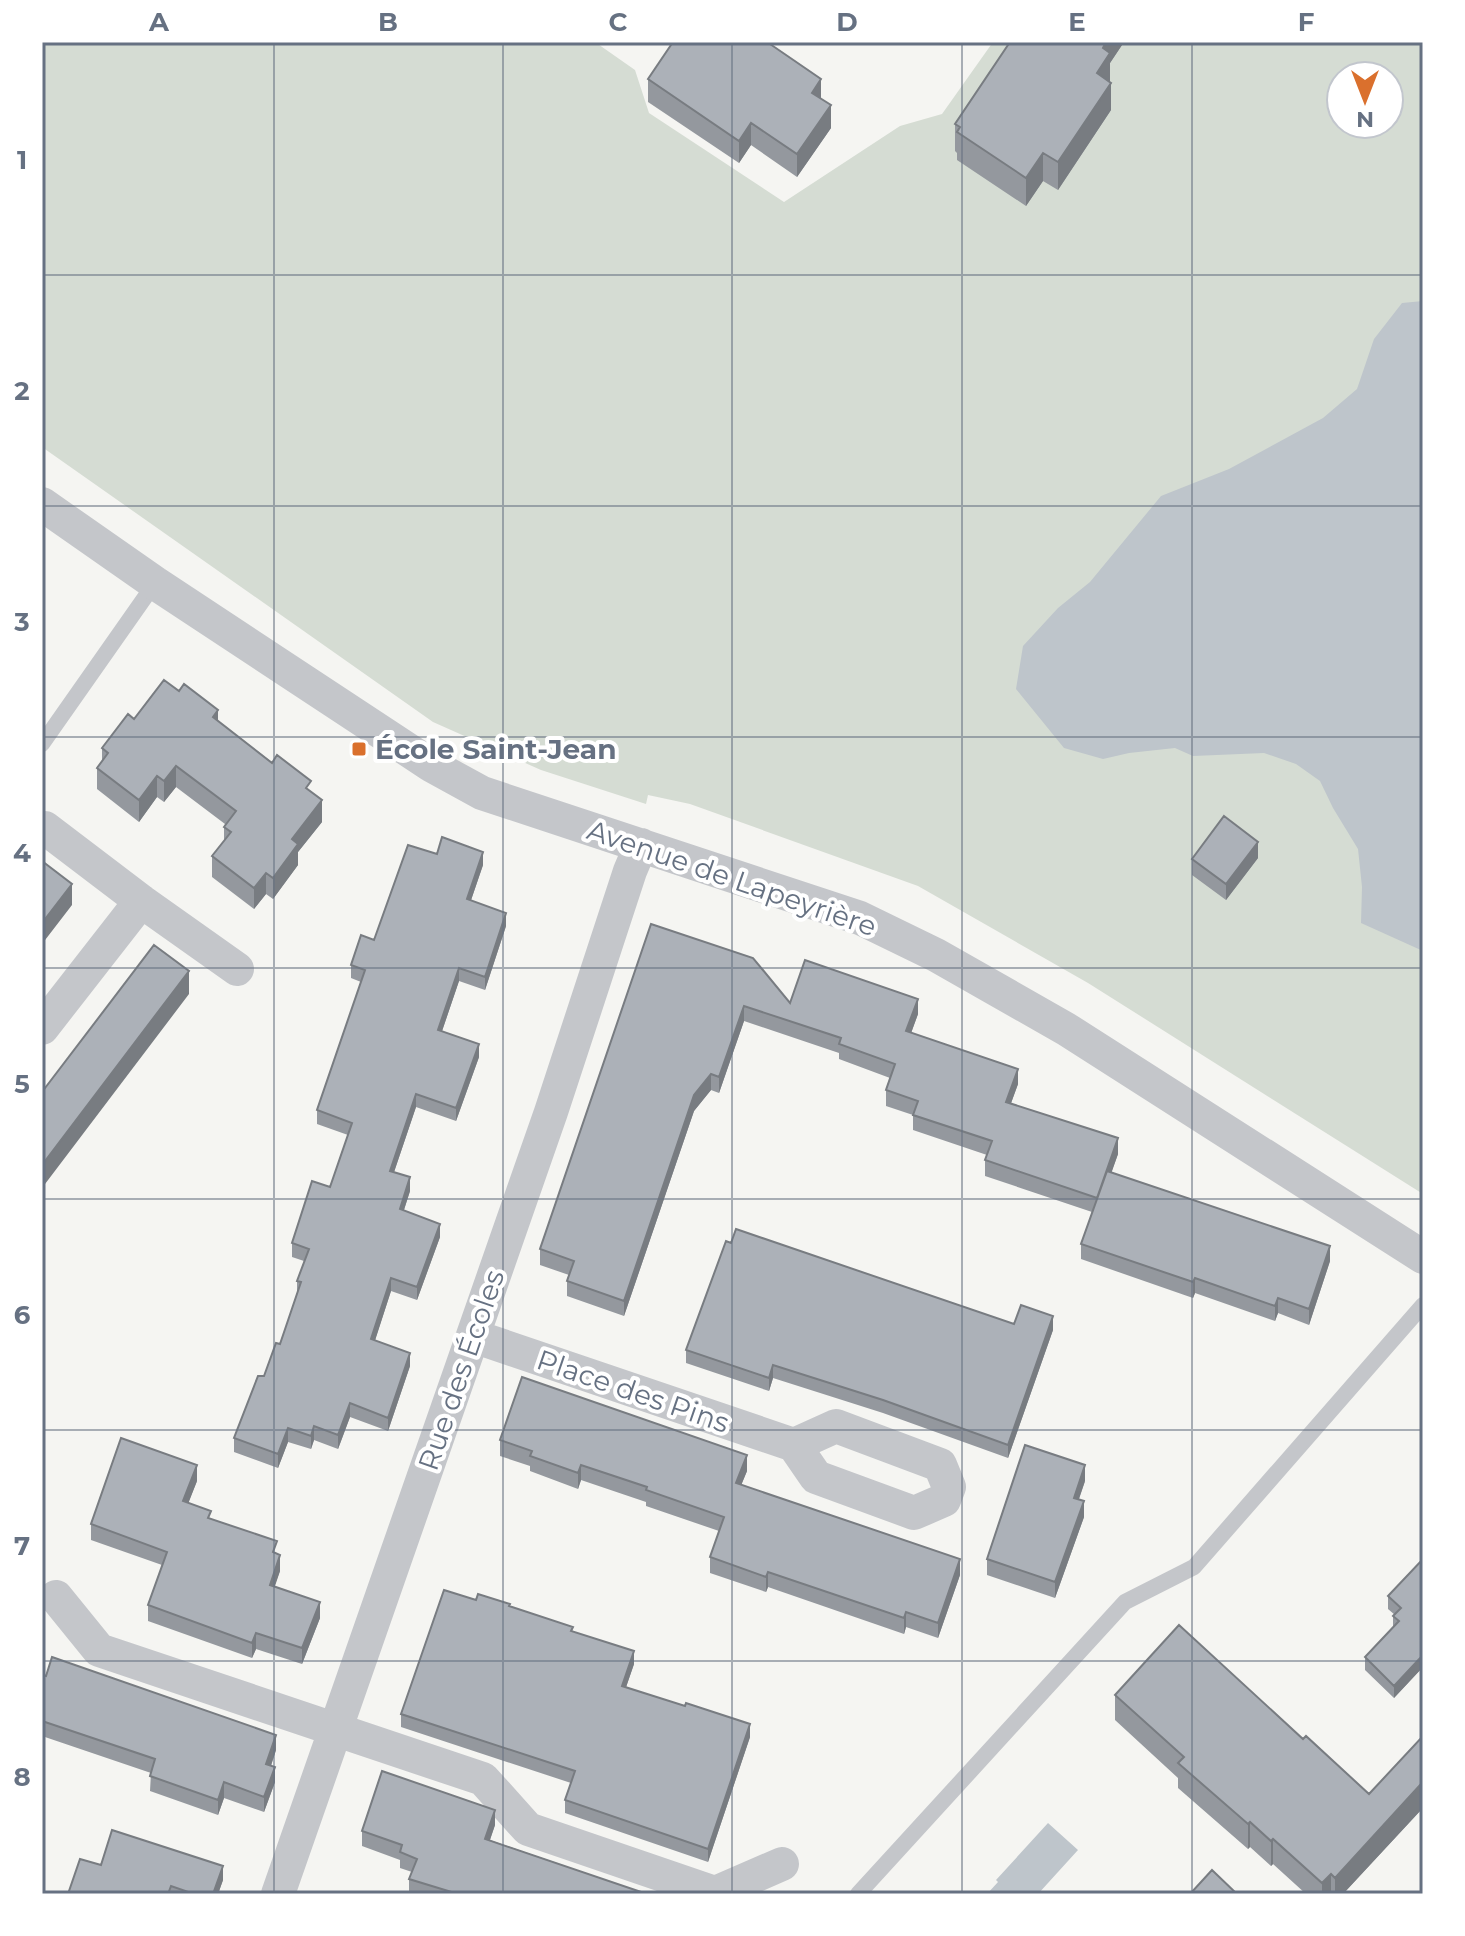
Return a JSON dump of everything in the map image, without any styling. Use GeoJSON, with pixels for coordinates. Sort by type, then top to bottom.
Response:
{"type":"FeatureCollection","features":[{"type":"Feature","properties":{"kind":"street","name":"Avenue de Lapeyrière"},"geometry":{"type":"LineString","coordinates":[[42,504],[155,583],[431,765],[482,793],[860,918],[936,955],[1066,1029],[1423,1257]]}},
{"type":"Feature","properties":{"kind":"street"},"geometry":{"type":"LineString","coordinates":[[45,828],[237,969]]}},
{"type":"Feature","properties":{"kind":"street","name":"Rue des Écoles"},"geometry":{"type":"LineString","coordinates":[[278,1894],[546,1127],[641,845]]}},
{"type":"Feature","properties":{"kind":"street"},"geometry":{"type":"LineString","coordinates":[[42,1028],[141,901]]}},
{"type":"Feature","properties":{"kind":"street","name":"Place des Pins"},"geometry":{"type":"LineString","coordinates":[[473,1336],[794,1445]]}},
{"type":"Feature","properties":{"kind":"street"},"geometry":{"type":"LineString","coordinates":[[56,1597],[99,1650],[483,1779],[528,1829],[715,1893],[782,1864]]}},
{"type":"Feature","properties":{"kind":"lane"},"geometry":{"type":"LineString","coordinates":[[42,744],[155,583]]}},
{"type":"Feature","properties":{"kind":"lane"},"geometry":{"type":"LineString","coordinates":[[858,1894],[1125,1602],[1194,1567],[1423,1305]]}},
{"type":"Feature","properties":{"kind":"shaded area"},"geometry":{"type":"Polygon","coordinates":[[[42,42],[595,42],[635,70],[649,113],[784,202],[900,126],[942,114],[993,42],[1423,42],[1423,1194],[1088,983],[918,886],[690,804],[648,795],[646,804],[541,770],[433,722],[42,447],[42,42]]]}},
{"type":"Feature","properties":{"kind":"shaded area"},"geometry":{"type":"Polygon","coordinates":[[[1423,301],[1423,951],[1361,923],[1362,887],[1358,849],[1320,781],[1296,764],[1264,753],[1193,756],[1175,748],[1103,759],[1064,748],[1016,689],[1023,646],[1058,608],[1090,582],[1161,496],[1229,469],[1323,418],[1357,389],[1374,339],[1402,303],[1423,301]]]}},
{"type":"Feature","properties":{"kind":"shaded area"},"geometry":{"type":"Polygon","coordinates":[[[1048,1823],[1078,1850],[1038,1894],[987,1894],[998,1882],[996,1880],[1048,1823]]]}},
{"type":"Feature","properties":{"kind":"building"},"geometry":{"type":"Polygon","coordinates":[[[673,42],[771,42],[821,79],[812,93],[831,105],[797,154],[751,123],[739,141],[648,79],[673,42]]]}},
{"type":"Feature","properties":{"kind":"building"},"geometry":{"type":"Polygon","coordinates":[[[1010,42],[1106,42],[1103,48],[1110,53],[1097,73],[1111,83],[1058,162],[1043,153],[1026,178],[957,132],[960,127],[955,124],[1010,42]]]}},
{"type":"Feature","properties":{"kind":"building"},"geometry":{"type":"Polygon","coordinates":[[[164,680],[179,691],[184,684],[218,710],[213,717],[272,763],[277,755],[311,781],[306,788],[322,800],[292,839],[298,844],[273,878],[266,873],[254,888],[212,856],[231,832],[224,827],[236,811],[176,766],[164,781],[157,776],[139,800],[97,768],[108,753],[102,748],[128,714],[134,719],[164,680]]]}},
{"type":"Feature","properties":{"kind":"building"},"geometry":{"type":"Polygon","coordinates":[[[1224,816],[1258,842],[1226,884],[1192,859],[1224,816]]]}},
{"type":"Feature","properties":{"kind":"building"},"geometry":{"type":"Polygon","coordinates":[[[442,837],[483,852],[467,899],[506,913],[485,977],[459,968],[438,1030],[479,1044],[456,1108],[416,1094],[390,1171],[410,1177],[400,1209],[440,1224],[417,1287],[391,1278],[371,1339],[410,1353],[388,1418],[350,1403],[338,1435],[314,1426],[311,1436],[288,1428],[278,1454],[234,1438],[258,1376],[264,1376],[276,1343],[280,1344],[301,1282],[297,1281],[309,1249],[292,1243],[312,1181],[330,1187],[352,1123],[317,1110],[365,970],[351,965],[361,935],[374,940],[408,845],[437,854],[442,837]]]}},
{"type":"Feature","properties":{"kind":"building"},"geometry":{"type":"Polygon","coordinates":[[[42,861],[72,884],[42,923],[42,861]]]}},
{"type":"Feature","properties":{"kind":"building"},"geometry":{"type":"Polygon","coordinates":[[[651,924],[753,958],[790,1003],[805,960],[918,999],[906,1031],[1018,1069],[1006,1102],[1118,1138],[1097,1198],[985,1160],[992,1141],[913,1115],[918,1101],[886,1090],[895,1064],[839,1044],[841,1038],[744,1006],[719,1077],[711,1074],[694,1095],[624,1301],[567,1281],[574,1261],[540,1249],[651,924]]]}},
{"type":"Feature","properties":{"kind":"building"},"geometry":{"type":"Polygon","coordinates":[[[154,945],[189,971],[42,1165],[42,1092],[154,945]]]}},
{"type":"Feature","properties":{"kind":"building"},"geometry":{"type":"Polygon","coordinates":[[[1107,1171],[1330,1246],[1309,1309],[1278,1298],[1275,1306],[1081,1244],[1107,1171]]]}},
{"type":"Feature","properties":{"kind":"building"},"geometry":{"type":"Polygon","coordinates":[[[736,1229],[1014,1324],[1021,1305],[1053,1316],[1008,1445],[773,1365],[769,1378],[686,1350],[726,1241],[731,1243],[736,1229]]]}},
{"type":"Feature","properties":{"kind":"building"},"geometry":{"type":"Polygon","coordinates":[[[522,1377],[747,1455],[736,1483],[960,1559],[938,1623],[906,1612],[904,1618],[768,1572],[766,1577],[710,1557],[724,1517],[581,1465],[578,1473],[530,1456],[532,1451],[500,1440],[522,1377]]]}},
{"type":"Feature","properties":{"kind":"building"},"geometry":{"type":"Polygon","coordinates":[[[121,1438],[197,1465],[183,1501],[211,1511],[208,1518],[277,1541],[273,1552],[280,1555],[270,1585],[320,1602],[302,1648],[256,1633],[252,1643],[148,1605],[167,1552],[91,1524],[121,1438]]]}},
{"type":"Feature","properties":{"kind":"building"},"geometry":{"type":"Polygon","coordinates":[[[1025,1445],[1085,1465],[1074,1498],[1084,1501],[1055,1582],[987,1559],[1025,1445]]]}},
{"type":"Feature","properties":{"kind":"building"},"geometry":{"type":"Polygon","coordinates":[[[1423,1559],[1423,1655],[1394,1686],[1365,1657],[1399,1621],[1393,1616],[1401,1608],[1388,1596],[1423,1559]]]}},
{"type":"Feature","properties":{"kind":"building"},"geometry":{"type":"Polygon","coordinates":[[[444,1590],[476,1600],[478,1594],[510,1604],[573,1627],[571,1631],[634,1651],[622,1686],[750,1724],[708,1849],[565,1800],[575,1771],[401,1714],[444,1590]]]}},
{"type":"Feature","properties":{"kind":"building"},"geometry":{"type":"Polygon","coordinates":[[[1179,1625],[1303,1739],[1306,1736],[1369,1794],[1423,1736],[1423,1786],[1421,1784],[1335,1878],[1331,1874],[1322,1883],[1273,1839],[1271,1841],[1250,1822],[1248,1824],[1178,1763],[1184,1757],[1115,1695],[1179,1625]]]}},
{"type":"Feature","properties":{"kind":"building"},"geometry":{"type":"Polygon","coordinates":[[[52,1657],[276,1735],[266,1764],[275,1767],[264,1797],[224,1782],[218,1800],[150,1776],[155,1759],[42,1721],[42,1675],[46,1676],[52,1657]]]}},
{"type":"Feature","properties":{"kind":"building"},"geometry":{"type":"Polygon","coordinates":[[[382,1771],[495,1810],[485,1839],[647,1894],[458,1894],[409,1879],[417,1859],[400,1852],[402,1845],[362,1831],[382,1771]]]}},
{"type":"Feature","properties":{"kind":"building"},"geometry":{"type":"Polygon","coordinates":[[[112,1830],[223,1866],[213,1894],[194,1894],[171,1886],[168,1894],[68,1894],[80,1859],[101,1865],[112,1830]]]}},
{"type":"Feature","properties":{"kind":"building"},"geometry":{"type":"Polygon","coordinates":[[[1212,1870],[1237,1894],[1190,1894],[1212,1870]]]}},
{"type":"Feature","properties":{"kind":"place","name":"École Saint-Jean"},"geometry":{"type":"Point","coordinates":[359,749]}}]}
